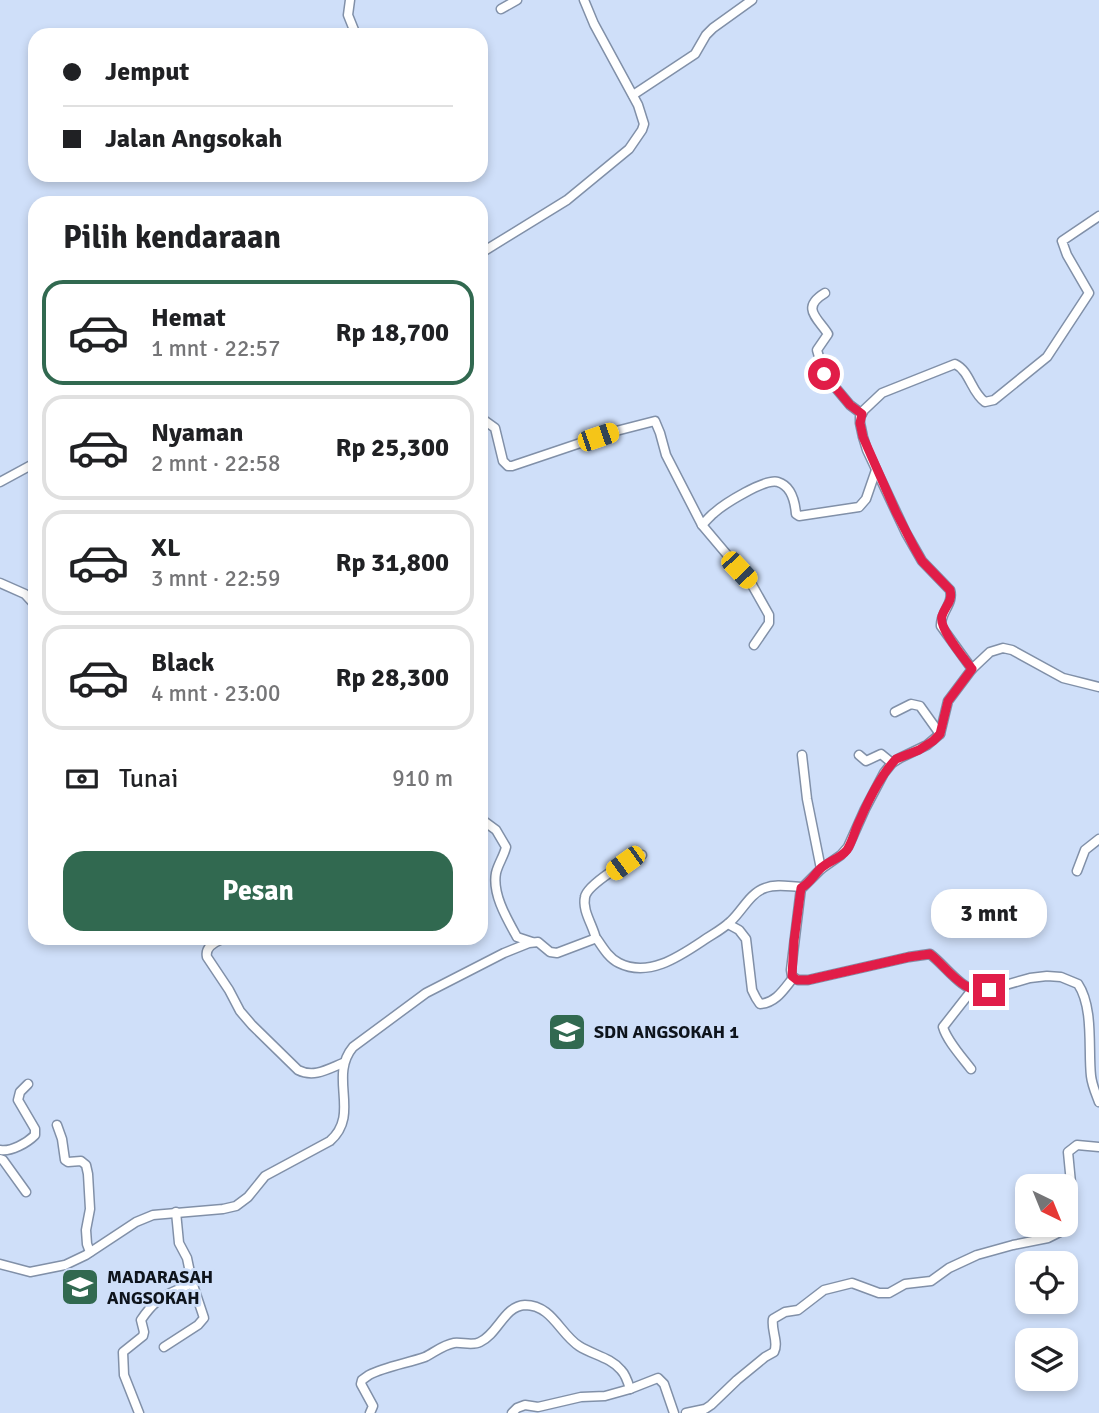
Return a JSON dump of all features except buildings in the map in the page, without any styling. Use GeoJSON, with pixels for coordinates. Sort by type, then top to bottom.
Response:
{"type":"FeatureCollection","features":[{"type":"Feature","properties":{"kind":"street"},"geometry":{"type":"LineString","coordinates":[[350,0],[348,15],[353,28]]}},
{"type":"Feature","properties":{"kind":"street"},"geometry":{"type":"LineString","coordinates":[[501,9],[517,0]]}},
{"type":"Feature","properties":{"kind":"street"},"geometry":{"type":"LineString","coordinates":[[488,249],[568,200],[629,149],[644,124],[633,95],[594,24],[584,0]]}},
{"type":"Feature","properties":{"kind":"street"},"geometry":{"type":"LineString","coordinates":[[633,95],[695,54],[713,28],[752,0]]}},
{"type":"Feature","properties":{"kind":"street"},"geometry":{"type":"LineString","coordinates":[[972,669],[942,626],[942,615],[950,604],[952,595],[950,590],[922,561],[906,533],[863,437],[860,423],[862,414],[882,393],[955,364],[963,370],[978,398],[985,402],[994,400],[1047,358],[1089,293],[1062,241],[1099,216]]}},
{"type":"Feature","properties":{"kind":"street"},"geometry":{"type":"LineString","coordinates":[[825,293],[812,304],[817,321],[828,334],[817,350],[821,369],[843,397],[862,414]]}},
{"type":"Feature","properties":{"kind":"street"},"geometry":{"type":"LineString","coordinates":[[488,423],[495,428],[503,461],[512,466],[616,431],[655,421],[666,456],[702,525],[751,583],[769,615],[769,622],[754,645]]}},
{"type":"Feature","properties":{"kind":"street"},"geometry":{"type":"LineString","coordinates":[[0,482],[28,467]]}},
{"type":"Feature","properties":{"kind":"street"},"geometry":{"type":"LineString","coordinates":[[702,525],[730,502],[757,487],[776,481],[791,494],[796,514],[799,516],[859,507],[866,499],[876,470]]}},
{"type":"Feature","properties":{"kind":"street"},"geometry":{"type":"LineString","coordinates":[[0,583],[28,597]]}},
{"type":"Feature","properties":{"kind":"street"},"geometry":{"type":"LineString","coordinates":[[642,855],[632,858],[585,894],[585,906],[596,939],[615,960],[638,968],[676,958],[728,924],[762,889],[777,886],[801,888],[841,855],[848,847],[884,773],[896,759],[927,745],[940,734],[948,701],[972,669],[994,650],[1007,649],[1063,678],[1099,687]]}},
{"type":"Feature","properties":{"kind":"street"},"geometry":{"type":"LineString","coordinates":[[895,712],[911,704],[920,706],[940,734]]}},
{"type":"Feature","properties":{"kind":"street"},"geometry":{"type":"LineString","coordinates":[[859,755],[866,761],[881,754],[892,763]]}},
{"type":"Feature","properties":{"kind":"street"},"geometry":{"type":"LineString","coordinates":[[802,755],[807,799],[821,869]]}},
{"type":"Feature","properties":{"kind":"street"},"geometry":{"type":"LineString","coordinates":[[488,825],[496,830],[506,846],[495,882],[517,937],[538,942],[550,952],[557,953],[596,939]]}},
{"type":"Feature","properties":{"kind":"street"},"geometry":{"type":"LineString","coordinates":[[1077,871],[1085,850],[1099,839]]}},
{"type":"Feature","properties":{"kind":"street"},"geometry":{"type":"LineString","coordinates":[[793,978],[792,958],[801,888]]}},
{"type":"Feature","properties":{"kind":"street"},"geometry":{"type":"LineString","coordinates":[[728,924],[739,930],[746,939],[752,990],[760,1004],[772,1001],[780,995],[793,978]]}},
{"type":"Feature","properties":{"kind":"street"},"geometry":{"type":"LineString","coordinates":[[0,1264],[35,1272],[65,1265],[136,1222],[158,1214],[236,1206],[248,1197],[265,1176],[333,1139],[344,1118],[344,1063],[349,1052],[361,1040],[426,993],[531,942]]}},
{"type":"Feature","properties":{"kind":"street"},"geometry":{"type":"LineString","coordinates":[[212,945],[206,951],[207,957],[240,1011],[298,1070],[316,1073],[344,1063]]}},
{"type":"Feature","properties":{"kind":"street"},"geometry":{"type":"LineString","coordinates":[[793,978],[808,980],[930,954],[963,984],[981,992],[1030,978],[1054,975],[1078,984],[1083,994],[1090,1028],[1090,1073],[1098,1099]]}},
{"type":"Feature","properties":{"kind":"street"},"geometry":{"type":"LineString","coordinates":[[971,1069],[947,1038],[943,1027],[972,989]]}},
{"type":"Feature","properties":{"kind":"street"},"geometry":{"type":"LineString","coordinates":[[0,1150],[8,1151],[35,1135],[35,1129],[18,1100],[20,1092],[28,1084]]}},
{"type":"Feature","properties":{"kind":"street"},"geometry":{"type":"LineString","coordinates":[[57,1125],[66,1162],[81,1160],[87,1168],[90,1203],[86,1238],[90,1252]]}},
{"type":"Feature","properties":{"kind":"street"},"geometry":{"type":"LineString","coordinates":[[1070,1174],[1069,1152],[1077,1145],[1099,1147]]}},
{"type":"Feature","properties":{"kind":"street"},"geometry":{"type":"LineString","coordinates":[[0,1159],[26,1192]]}},
{"type":"Feature","properties":{"kind":"street"},"geometry":{"type":"LineString","coordinates":[[164,1347],[198,1325],[204,1318],[187,1258],[179,1243],[176,1212]]}},
{"type":"Feature","properties":{"kind":"street"},"geometry":{"type":"LineString","coordinates":[[686,1413],[706,1411],[737,1380],[775,1352],[772,1323],[775,1318],[785,1312],[798,1310],[824,1290],[852,1283],[879,1293],[889,1293],[902,1285],[932,1281],[950,1268],[977,1255],[1050,1237]]}},
{"type":"Feature","properties":{"kind":"street"},"geometry":{"type":"LineString","coordinates":[[138,1413],[124,1375],[123,1352],[143,1336],[141,1320],[149,1308],[192,1282]]}},
{"type":"Feature","properties":{"kind":"street"},"geometry":{"type":"LineString","coordinates":[[370,1413],[373,1406],[361,1384],[369,1375],[423,1357],[453,1343],[481,1342],[489,1337],[514,1309],[525,1305],[551,1316],[579,1346],[615,1364],[622,1370],[630,1389]]}},
{"type":"Feature","properties":{"kind":"street"},"geometry":{"type":"LineString","coordinates":[[512,1413],[525,1405],[538,1407],[570,1399],[605,1396],[660,1379],[674,1413]]}},
{"type":"Feature","properties":{"kind":"place","name":"SDN ANGSOKAH 1"},"geometry":{"type":"Point","coordinates":[567,1032]}},
{"type":"Feature","properties":{"kind":"place","name":"MADARASAH ANGSOKAH"},"geometry":{"type":"Point","coordinates":[80,1287]}},
{"type":"Feature","properties":{"kind":"route"},"geometry":{"type":"LineString","coordinates":[[824,374],[850,405],[862,414],[860,423],[867,450],[906,533],[922,561],[950,590],[952,595],[950,604],[942,615],[942,626],[972,669],[948,701],[940,734],[919,750],[892,763],[860,818],[848,847],[801,888],[792,976],[797,980],[808,980],[930,954],[963,984],[975,991],[989,990]]}}]}
